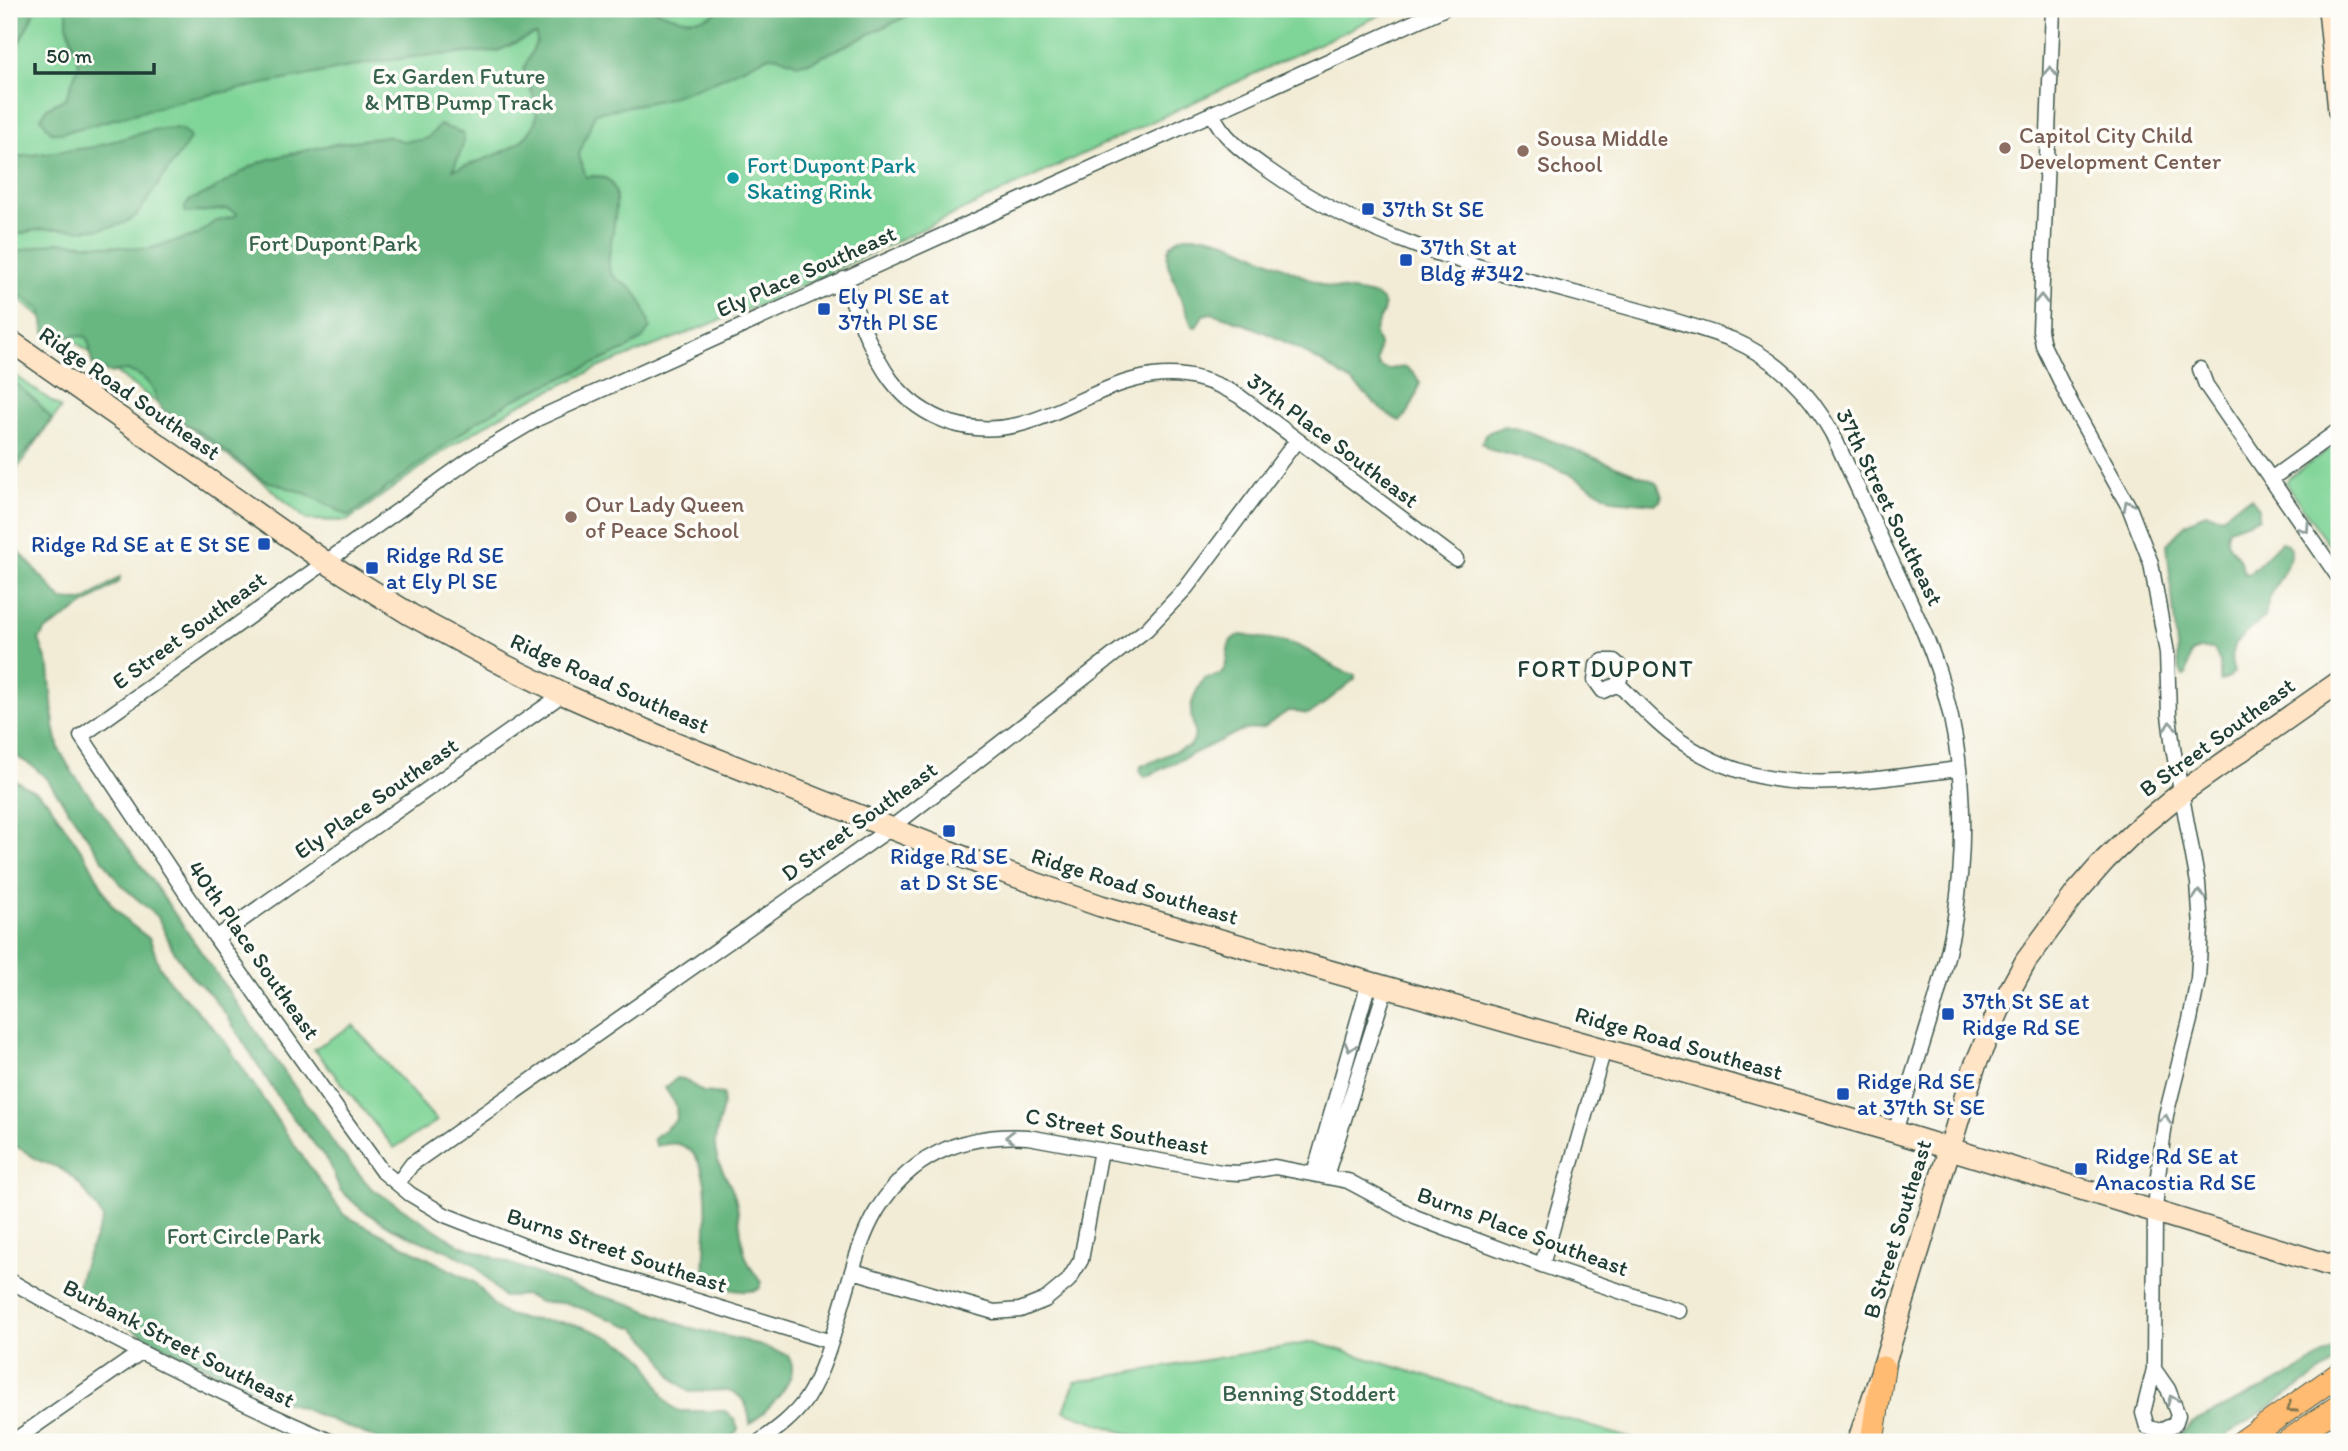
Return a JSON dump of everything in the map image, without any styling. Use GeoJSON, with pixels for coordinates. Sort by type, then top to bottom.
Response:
{"type":"FeatureCollection","features":[{"type":"Feature","properties":{"kind":"main road"},"geometry":{"type":"LineString","coordinates":[[2329,9],[2339,111]]}},
{"type":"Feature","properties":{"kind":"main road"},"geometry":{"type":"LineString","coordinates":[[2337,9],[2339,32]]}},
{"type":"Feature","properties":{"kind":"main road","name":"Ridge Road Southeast"},"geometry":{"type":"LineString","coordinates":[[9,340],[324,561],[431,626],[563,694],[661,737],[986,866],[1101,906],[1895,1132],[2339,1268]]}},
{"type":"Feature","properties":{"kind":"main road","name":"B Street Southeast"},"geometry":{"type":"LineString","coordinates":[[1858,1442],[1974,1068],[1999,1010],[2026,961],[2058,915],[2105,860],[2135,831],[2181,793],[2339,682]]}},
{"type":"Feature","properties":{"kind":"main road"},"geometry":{"type":"LineString","coordinates":[[1872,1442],[1883,1368]]}},
{"type":"Feature","properties":{"kind":"main road"},"geometry":{"type":"LineString","coordinates":[[2242,1442],[2339,1374]]}},
{"type":"Feature","properties":{"kind":"main road"},"geometry":{"type":"LineString","coordinates":[[2287,1442],[2339,1406]]}},
{"type":"Feature","properties":{"kind":"main road"},"geometry":{"type":"LineString","coordinates":[[2312,1442],[2339,1416]]}},
{"type":"Feature","properties":{"kind":"street","name":"Ely Place Southeast"},"geometry":{"type":"LineString","coordinates":[[324,561],[475,456],[518,429],[574,401],[1443,9]]}},
{"type":"Feature","properties":{"kind":"street"},"geometry":{"type":"LineString","coordinates":[[2053,9],[2040,330],[2043,345],[2071,403],[2129,507],[2151,563],[2166,645],[2170,727],[2197,871],[2201,942],[2195,998],[2166,1115],[2155,1211],[2154,1369]]}},
{"type":"Feature","properties":{"kind":"street","name":"37th Street Southeast"},"geometry":{"type":"LineString","coordinates":[[1212,113],[1227,137],[1273,173],[1317,201],[1376,230],[1417,247],[1474,265],[1731,339],[1786,372],[1808,395],[1832,433],[1924,630],[1947,699],[1959,769],[1961,867],[1955,917],[1944,965],[1895,1132]]}},
{"type":"Feature","properties":{"kind":"street","name":"37th Place Southeast"},"geometry":{"type":"LineString","coordinates":[[844,279],[880,362],[892,381],[913,403],[946,421],[982,429],[1008,428],[1028,423],[1130,381],[1152,376],[1198,378],[1229,390],[1456,559]]}},
{"type":"Feature","properties":{"kind":"street"},"geometry":{"type":"LineString","coordinates":[[2200,369],[2206,384],[2339,578]]}},
{"type":"Feature","properties":{"kind":"street"},"geometry":{"type":"LineString","coordinates":[[2271,479],[2339,429]]}},
{"type":"Feature","properties":{"kind":"street","name":"D Street Southeast"},"geometry":{"type":"LineString","coordinates":[[398,1184],[412,1164],[891,828],[1103,664],[1163,613],[1186,588],[1297,440]]}},
{"type":"Feature","properties":{"kind":"street","name":"E Street Southeast"},"geometry":{"type":"LineString","coordinates":[[81,736],[324,561]]}},
{"type":"Feature","properties":{"kind":"street"},"geometry":{"type":"LineString","coordinates":[[1618,684],[1680,741],[1725,766],[1758,776],[1811,784],[1959,769]]}},
{"type":"Feature","properties":{"kind":"street","name":"Ely Place Southeast"},"geometry":{"type":"LineString","coordinates":[[216,938],[563,694]]}},
{"type":"Feature","properties":{"kind":"street","name":"40th Place Southeast"},"geometry":{"type":"LineString","coordinates":[[81,736],[216,938],[381,1170],[398,1184]]}},
{"type":"Feature","properties":{"kind":"street"},"geometry":{"type":"LineString","coordinates":[[1320,1175],[1377,984]]}},
{"type":"Feature","properties":{"kind":"street"},"geometry":{"type":"LineString","coordinates":[[1542,1265],[1604,1049]]}},
{"type":"Feature","properties":{"kind":"street","name":"C Street Southeast"},"geometry":{"type":"LineString","coordinates":[[759,1442],[789,1419],[806,1399],[831,1342],[871,1220],[892,1189],[915,1167],[947,1148],[982,1138],[1028,1137],[1230,1173],[1275,1167],[1320,1175]]}},
{"type":"Feature","properties":{"kind":"street"},"geometry":{"type":"LineString","coordinates":[[853,1271],[994,1312],[1020,1310],[1045,1300],[1068,1281],[1082,1260],[1101,1150]]}},
{"type":"Feature","properties":{"kind":"street","name":"Burns Place Southeast"},"geometry":{"type":"LineString","coordinates":[[1320,1175],[1348,1181],[1415,1217],[1542,1265],[1679,1311]]}},
{"type":"Feature","properties":{"kind":"street","name":"Burns Street Southeast"},"geometry":{"type":"LineString","coordinates":[[398,1184],[445,1215],[547,1255],[831,1342]]}},
{"type":"Feature","properties":{"kind":"street","name":"Burbank Street Southeast"},"geometry":{"type":"LineString","coordinates":[[9,1280],[207,1386],[332,1442]]}},
{"type":"Feature","properties":{"kind":"street"},"geometry":{"type":"LineString","coordinates":[[12,1442],[141,1352]]}},
{"type":"Feature","properties":{"kind":"green space","name":"Fort Dupont Park"},"geometry":{"type":"Polygon","coordinates":[[[9,9],[1393,9],[762,304],[602,366],[517,406],[448,448],[347,521],[307,520],[265,484],[9,292],[9,9]]]}},
{"type":"Feature","properties":{"kind":"green space"},"geometry":{"type":"Polygon","coordinates":[[[13,9],[36,9],[19,43],[9,74],[9,19],[13,9]]]}},
{"type":"Feature","properties":{"kind":"green space"},"geometry":{"type":"Polygon","coordinates":[[[67,9],[652,9],[670,16],[696,19],[705,18],[721,9],[922,9],[811,62],[798,64],[769,56],[711,83],[665,99],[595,113],[579,155],[586,177],[602,177],[612,184],[616,195],[616,210],[609,257],[610,272],[639,297],[650,328],[642,339],[627,349],[513,400],[475,423],[349,516],[307,494],[257,476],[206,436],[163,410],[150,385],[135,373],[111,373],[96,367],[92,364],[86,337],[72,335],[61,340],[49,337],[44,330],[41,310],[9,287],[9,253],[58,242],[148,249],[197,235],[214,222],[236,216],[237,213],[227,209],[187,213],[185,206],[190,200],[269,159],[329,145],[386,136],[403,141],[421,140],[428,138],[440,125],[463,133],[462,148],[453,170],[494,156],[520,141],[536,120],[535,101],[523,70],[537,41],[536,35],[498,51],[422,56],[370,63],[189,99],[62,133],[51,132],[41,118],[47,108],[66,98],[79,64],[67,24],[67,9]]]}},
{"type":"Feature","properties":{"kind":"green space"},"geometry":{"type":"Polygon","coordinates":[[[152,130],[183,130],[190,139],[136,216],[116,226],[105,228],[43,229],[9,236],[9,158],[94,147],[152,130]]]}},
{"type":"Feature","properties":{"kind":"green space"},"geometry":{"type":"Polygon","coordinates":[[[1185,236],[1206,236],[1226,241],[1325,286],[1378,297],[1384,309],[1375,331],[1379,346],[1378,363],[1386,369],[1407,368],[1420,383],[1413,404],[1404,417],[1400,421],[1393,418],[1334,370],[1266,333],[1211,313],[1203,315],[1196,327],[1192,326],[1168,265],[1168,250],[1175,241],[1185,236]]]}},
{"type":"Feature","properties":{"kind":"green space"},"geometry":{"type":"Polygon","coordinates":[[[9,371],[61,408],[9,480],[9,371]]]}},
{"type":"Feature","properties":{"kind":"green space"},"geometry":{"type":"Polygon","coordinates":[[[9,378],[51,418],[9,473],[9,378]]]}},
{"type":"Feature","properties":{"kind":"green space"},"geometry":{"type":"Polygon","coordinates":[[[1504,426],[1527,431],[1651,480],[1657,484],[1662,496],[1660,501],[1655,504],[1613,500],[1567,473],[1488,449],[1482,443],[1485,434],[1504,426]]]}},
{"type":"Feature","properties":{"kind":"green space"},"geometry":{"type":"Polygon","coordinates":[[[2339,442],[2339,559],[2286,484],[2288,479],[2339,442]]]}},
{"type":"Feature","properties":{"kind":"green space"},"geometry":{"type":"Polygon","coordinates":[[[2251,498],[2259,508],[2259,518],[2229,529],[2227,538],[2245,574],[2250,573],[2281,542],[2291,549],[2291,557],[2270,597],[2264,617],[2236,642],[2231,660],[2234,672],[2221,681],[2220,662],[2214,649],[2199,649],[2191,653],[2186,675],[2183,676],[2179,668],[2167,544],[2186,524],[2206,513],[2222,517],[2242,501],[2251,498]]]}},
{"type":"Feature","properties":{"kind":"green space"},"geometry":{"type":"Polygon","coordinates":[[[9,540],[62,600],[84,601],[120,577],[119,582],[45,631],[39,639],[49,668],[54,726],[59,749],[72,772],[136,858],[337,1148],[371,1188],[458,1244],[586,1292],[631,1304],[687,1327],[746,1341],[788,1355],[792,1366],[788,1382],[777,1398],[756,1419],[750,1424],[744,1401],[738,1395],[722,1391],[689,1392],[673,1378],[656,1349],[635,1328],[567,1303],[540,1302],[525,1295],[503,1297],[474,1264],[392,1228],[361,1209],[340,1190],[329,1162],[285,1108],[227,1016],[191,976],[172,948],[158,917],[120,884],[47,779],[34,767],[9,752],[9,540]]]}},
{"type":"Feature","properties":{"kind":"green space"},"geometry":{"type":"Polygon","coordinates":[[[1242,635],[1296,645],[1355,675],[1355,679],[1310,713],[1288,711],[1264,727],[1240,731],[1145,777],[1140,772],[1141,766],[1189,747],[1195,733],[1191,709],[1196,693],[1204,678],[1221,673],[1231,641],[1242,635]]]}},
{"type":"Feature","properties":{"kind":"green space","name":"Fort Circle Park"},"geometry":{"type":"Polygon","coordinates":[[[9,777],[38,793],[48,802],[88,860],[111,904],[129,923],[150,939],[159,965],[170,982],[222,1037],[344,1215],[474,1282],[503,1313],[518,1318],[575,1325],[603,1334],[629,1347],[649,1366],[666,1400],[672,1406],[679,1411],[725,1411],[735,1420],[738,1429],[733,1437],[725,1442],[385,1442],[242,1384],[159,1344],[82,1300],[78,1290],[79,1282],[103,1218],[73,1177],[9,1144],[9,777]]]}},
{"type":"Feature","properties":{"kind":"green space"},"geometry":{"type":"Polygon","coordinates":[[[353,1025],[437,1121],[394,1148],[314,1049],[353,1025]]]}},
{"type":"Feature","properties":{"kind":"green space"},"geometry":{"type":"Polygon","coordinates":[[[677,1078],[684,1079],[703,1092],[723,1094],[715,1150],[735,1197],[744,1252],[762,1282],[759,1289],[731,1290],[705,1278],[707,1204],[700,1166],[692,1152],[678,1144],[656,1146],[653,1139],[677,1119],[676,1105],[665,1088],[677,1078]]]}},
{"type":"Feature","properties":{"kind":"green space","name":"Benning Stoddert"},"geometry":{"type":"Polygon","coordinates":[[[1314,1342],[1642,1442],[1150,1442],[1064,1411],[1075,1382],[1314,1342]]]}},
{"type":"Feature","properties":{"kind":"green space"},"geometry":{"type":"Polygon","coordinates":[[[2339,1345],[2339,1360],[2224,1437],[2214,1442],[2167,1442],[2176,1439],[2192,1423],[2296,1372],[2339,1345]]]}},
{"type":"Feature","properties":{"kind":"place","name":"Capitol City Child Development Center"},"geometry":{"type":"Point","coordinates":[2005,148]}},
{"type":"Feature","properties":{"kind":"place","name":"Sousa Middle School"},"geometry":{"type":"Point","coordinates":[1523,151]}},
{"type":"Feature","properties":{"kind":"place","name":"Fort Dupont Park Skating Rink"},"geometry":{"type":"Point","coordinates":[733,178]}},
{"type":"Feature","properties":{"kind":"place","name":"37th St SE"},"geometry":{"type":"Point","coordinates":[1368,209]}},
{"type":"Feature","properties":{"kind":"place","name":"37th St at Bldg #342"},"geometry":{"type":"Point","coordinates":[1406,260]}},
{"type":"Feature","properties":{"kind":"place","name":"Ely Pl SE at 37th Pl SE"},"geometry":{"type":"Point","coordinates":[824,309]}},
{"type":"Feature","properties":{"kind":"place","name":"Our Lady Queen of Peace School"},"geometry":{"type":"Point","coordinates":[571,517]}},
{"type":"Feature","properties":{"kind":"place","name":"Ridge Rd SE at E St SE"},"geometry":{"type":"Point","coordinates":[264,544]}},
{"type":"Feature","properties":{"kind":"place","name":"Ridge Rd SE at Ely Pl SE"},"geometry":{"type":"Point","coordinates":[372,568]}},
{"type":"Feature","properties":{"kind":"place","name":"Ridge Rd SE at D St SE"},"geometry":{"type":"Point","coordinates":[949,831]}},
{"type":"Feature","properties":{"kind":"place","name":"37th St SE at Ridge Rd SE"},"geometry":{"type":"Point","coordinates":[1948,1014]}},
{"type":"Feature","properties":{"kind":"place","name":"Ridge Rd SE at 37th St SE"},"geometry":{"type":"Point","coordinates":[1843,1094]}},
{"type":"Feature","properties":{"kind":"place","name":"Ridge Rd SE at Anacostia Rd SE"},"geometry":{"type":"Point","coordinates":[2081,1169]}},
{"type":"Feature","properties":{"kind":"district","name":"FORT DUPONT"},"geometry":{"type":"Point","coordinates":[1606,669]}},
{"type":"Feature","properties":{"kind":"park label","name":"Ex Garden Future & MTB Pump Track"},"geometry":{"type":"Point","coordinates":[459,89]}}]}
